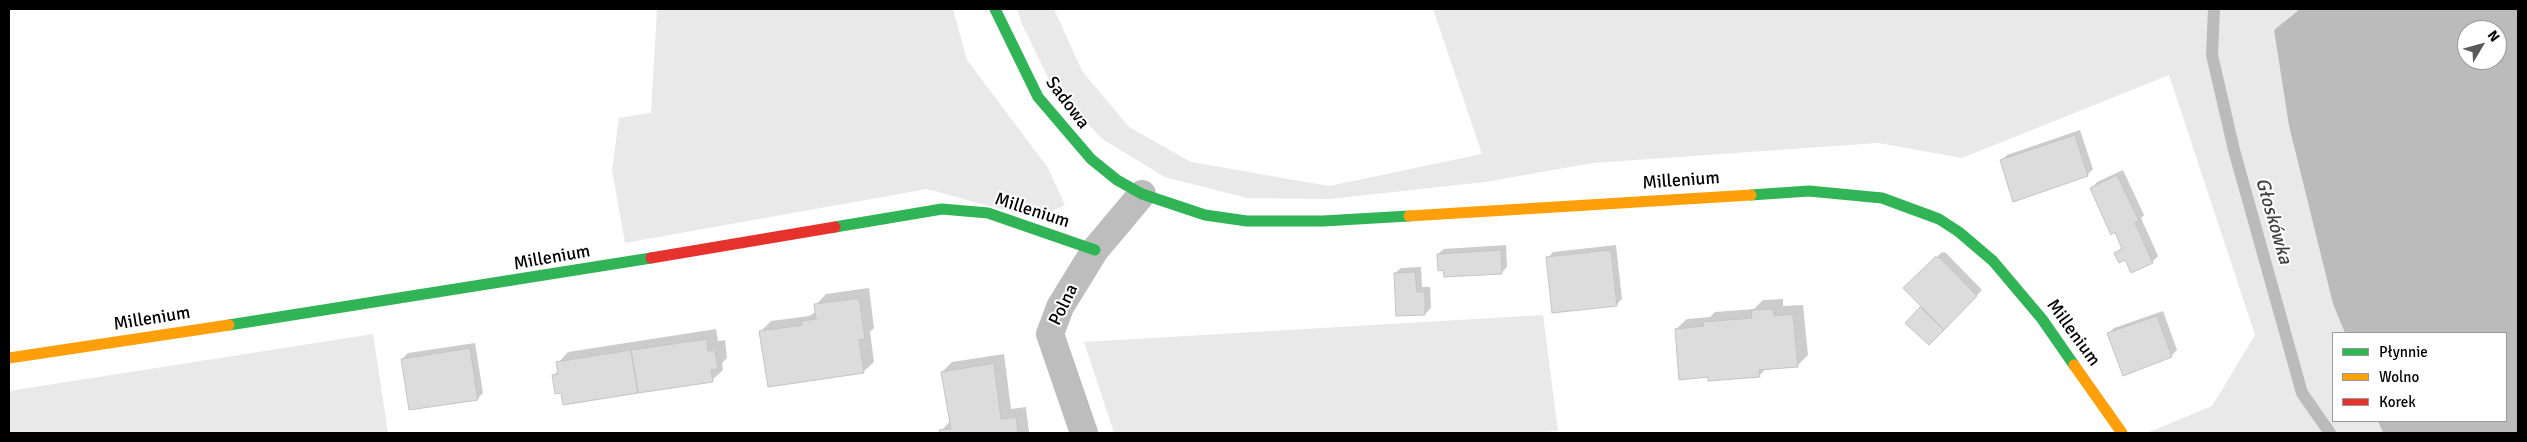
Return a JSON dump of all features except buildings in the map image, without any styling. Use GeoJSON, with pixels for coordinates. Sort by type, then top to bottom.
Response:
{"type":"FeatureCollection","features":[{"type":"Feature","properties":{"kind":"street","name":"Sadowa"},"geometry":{"type":"LineString","coordinates":[[995,9],[1026,77],[1056,120],[1091,159],[1117,180],[1142,194]]}},
{"type":"Feature","properties":{"kind":"street","name":"Millenium"},"geometry":{"type":"LineString","coordinates":[[1142,194],[1177,207],[1247,221],[1399,217],[1809,191],[1882,198],[1939,219],[1993,261],[2042,319],[2122,433]]}},
{"type":"Feature","properties":{"kind":"street","name":"Polna"},"geometry":{"type":"LineString","coordinates":[[1084,433],[1050,334],[1060,306],[1095,250],[1142,194]]}},
{"type":"Feature","properties":{"kind":"street","name":"Millenium"},"geometry":{"type":"LineString","coordinates":[[9,358],[504,284],[942,209],[988,213],[1095,250]]}},
{"type":"Feature","properties":{"kind":"shaded area"},"geometry":{"type":"Polygon","coordinates":[[[657,9],[953,9],[967,60],[1048,168],[1065,205],[1042,216],[1004,210],[927,189],[625,243],[612,170],[619,118],[651,113],[657,9]]]}},
{"type":"Feature","properties":{"kind":"shaded area"},"geometry":{"type":"Polygon","coordinates":[[[1017,9],[1054,9],[1082,71],[1129,127],[1191,162],[1329,186],[1482,154],[1433,9],[2300,9],[2274,30],[2289,126],[2333,304],[2345,332],[2332,332],[2332,422],[2378,422],[2383,433],[2149,432],[2212,406],[2255,335],[2169,75],[1962,158],[1878,143],[1593,163],[1485,182],[1330,199],[1247,198],[1165,177],[1102,139],[1052,86],[1022,24],[1017,9]]]}},
{"type":"Feature","properties":{"kind":"shaded area"},"geometry":{"type":"Polygon","coordinates":[[[2300,9],[2518,9],[2518,433],[2383,433],[2378,422],[2507,422],[2507,332],[2345,332],[2333,304],[2289,126],[2274,30],[2300,9]]]}},
{"type":"Feature","properties":{"kind":"shaded area"},"geometry":{"type":"Polygon","coordinates":[[[1543,315],[1558,431],[1525,433],[1114,433],[1084,342],[1543,315]]]}},
{"type":"Feature","properties":{"kind":"shaded area"},"geometry":{"type":"Polygon","coordinates":[[[373,334],[388,433],[9,433],[9,391],[373,334]]]}},
{"type":"Feature","properties":{"kind":"waterway","name":"Głoskówka"},"geometry":{"type":"LineString","coordinates":[[2214,9],[2212,55],[2234,150],[2302,393],[2330,433]]}},
{"type":"Feature","properties":{"kind":"traffic: fast"},"geometry":{"type":"LineString","coordinates":[[995,9],[1038,97],[1091,159],[1117,180],[1142,194],[1205,215],[1247,221],[1323,221],[1409,216]]}},
{"type":"Feature","properties":{"kind":"traffic: fast"},"geometry":{"type":"LineString","coordinates":[[1751,195],[1809,191],[1882,198],[1939,219],[1959,232],[1993,261],[2042,319],[2074,365]]}},
{"type":"Feature","properties":{"kind":"traffic: fast"},"geometry":{"type":"LineString","coordinates":[[835,227],[942,209],[988,213],[1095,250]]}},
{"type":"Feature","properties":{"kind":"traffic: fast"},"geometry":{"type":"LineString","coordinates":[[229,325],[651,258]]}},
{"type":"Feature","properties":{"kind":"traffic: slow"},"geometry":{"type":"LineString","coordinates":[[1409,216],[1751,195]]}},
{"type":"Feature","properties":{"kind":"traffic: slow"},"geometry":{"type":"LineString","coordinates":[[9,358],[229,325]]}},
{"type":"Feature","properties":{"kind":"traffic: slow"},"geometry":{"type":"LineString","coordinates":[[2074,365],[2122,433]]}},
{"type":"Feature","properties":{"kind":"traffic: jam"},"geometry":{"type":"LineString","coordinates":[[651,258],[835,227]]}}]}
